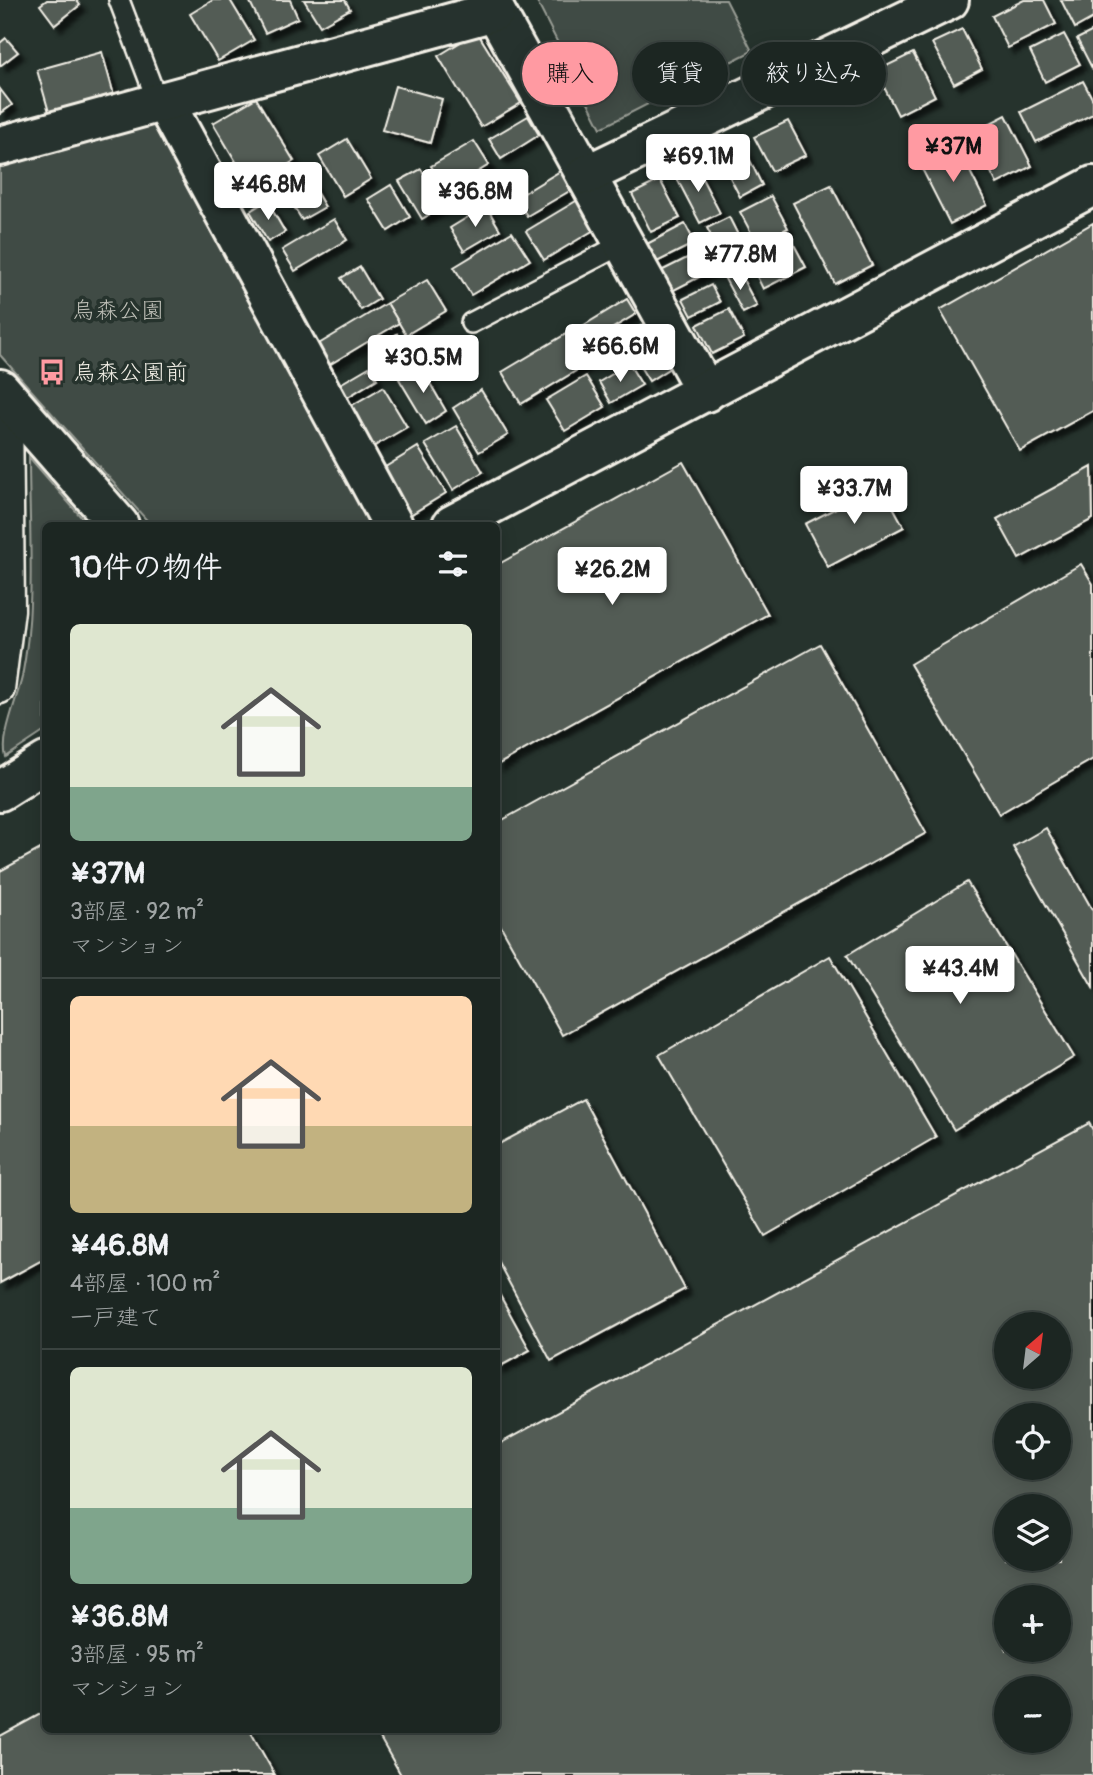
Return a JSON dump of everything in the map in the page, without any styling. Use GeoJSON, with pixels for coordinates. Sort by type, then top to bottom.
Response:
{"type":"FeatureCollection","features":[{"type":"Feature","properties":{"kind":"street"},"geometry":{"type":"LineString","coordinates":[[586,175],[949,0]]}},
{"type":"Feature","properties":{"kind":"street"},"geometry":{"type":"LineString","coordinates":[[0,146],[492,5],[706,392]]}},
{"type":"Feature","properties":{"kind":"street"},"geometry":{"type":"LineString","coordinates":[[161,102],[391,522]]}},
{"type":"Feature","properties":{"kind":"street"},"geometry":{"type":"LineString","coordinates":[[458,522],[1093,186]]}},
{"type":"Feature","properties":{"kind":"street"},"geometry":{"type":"LineString","coordinates":[[4,394],[116,522]]}},
{"type":"Feature","properties":{"kind":"street"},"geometry":{"type":"LineString","coordinates":[[0,689],[10,610],[4,394]]}},
{"type":"Feature","properties":{"kind":"street"},"geometry":{"type":"LineString","coordinates":[[0,790],[42,764]]}},
{"type":"Feature","properties":{"kind":"lane"},"geometry":{"type":"LineString","coordinates":[[119,0],[161,102]]}},
{"type":"Feature","properties":{"kind":"lane"},"geometry":{"type":"LineString","coordinates":[[471,323],[624,243]]}},
{"type":"Feature","properties":{"kind":"green space"},"geometry":{"type":"Polygon","coordinates":[[[536,0],[726,0],[747,42],[742,42],[742,56],[728,63],[728,42],[632,42],[632,105],[646,105],[601,128],[589,105],[618,105],[618,42],[557,42],[536,0]]]}},
{"type":"Feature","properties":{"kind":"green space","name":"烏森公園"},"geometry":{"type":"Polygon","coordinates":[[[153,125],[368,522],[148,522],[0,355],[0,163],[153,125]]]}},
{"type":"Feature","properties":{"kind":"green space"},"geometry":{"type":"Polygon","coordinates":[[[29,457],[85,522],[42,522],[42,733],[6,757],[5,739],[22,677],[26,650],[31,568],[29,457]]]}},
{"type":"Feature","properties":{"kind":"building"},"geometry":{"type":"Polygon","coordinates":[[[47,0],[76,0],[80,5],[55,25],[40,5],[47,0]]]}},
{"type":"Feature","properties":{"kind":"building"},"geometry":{"type":"Polygon","coordinates":[[[213,0],[230,0],[254,40],[218,61],[190,14],[213,0]]]}},
{"type":"Feature","properties":{"kind":"building"},"geometry":{"type":"Polygon","coordinates":[[[249,0],[290,0],[298,18],[265,33],[249,0]]]}},
{"type":"Feature","properties":{"kind":"building"},"geometry":{"type":"Polygon","coordinates":[[[304,0],[345,0],[350,9],[320,26],[304,0]]]}},
{"type":"Feature","properties":{"kind":"building"},"geometry":{"type":"Polygon","coordinates":[[[1024,0],[1044,0],[1056,24],[1008,48],[992,16],[1024,0]]]}},
{"type":"Feature","properties":{"kind":"building"},"geometry":{"type":"Polygon","coordinates":[[[1061,0],[1093,0],[1093,18],[1075,28],[1061,0]]]}},
{"type":"Feature","properties":{"kind":"building"},"geometry":{"type":"Polygon","coordinates":[[[962,29],[982,69],[954,84],[932,43],[962,29]]]}},
{"type":"Feature","properties":{"kind":"building"},"geometry":{"type":"Polygon","coordinates":[[[1093,31],[1093,70],[1077,39],[1093,31]]]}},
{"type":"Feature","properties":{"kind":"building"},"geometry":{"type":"Polygon","coordinates":[[[477,32],[521,103],[481,127],[438,56],[477,32]]]}},
{"type":"Feature","properties":{"kind":"building"},"geometry":{"type":"Polygon","coordinates":[[[1064,34],[1080,64],[1045,82],[1030,51],[1064,34]]]}},
{"type":"Feature","properties":{"kind":"building"},"geometry":{"type":"Polygon","coordinates":[[[6,38],[18,52],[0,66],[0,43],[6,38]]]}},
{"type":"Feature","properties":{"kind":"building"},"geometry":{"type":"Polygon","coordinates":[[[102,52],[114,95],[49,112],[37,70],[102,52]]]}},
{"type":"Feature","properties":{"kind":"building"},"geometry":{"type":"Polygon","coordinates":[[[913,53],[935,96],[898,115],[886,91],[886,66],[913,53]]]}},
{"type":"Feature","properties":{"kind":"building"},"geometry":{"type":"Polygon","coordinates":[[[1083,81],[1093,100],[1093,114],[1036,142],[1021,112],[1083,81]]]}},
{"type":"Feature","properties":{"kind":"building"},"geometry":{"type":"Polygon","coordinates":[[[395,86],[442,99],[430,143],[382,130],[395,86]]]}},
{"type":"Feature","properties":{"kind":"building"},"geometry":{"type":"Polygon","coordinates":[[[0,89],[12,105],[0,114],[0,89]]]}},
{"type":"Feature","properties":{"kind":"building"},"geometry":{"type":"Polygon","coordinates":[[[256,98],[294,161],[251,187],[213,123],[256,98]]]}},
{"type":"Feature","properties":{"kind":"building"},"geometry":{"type":"Polygon","coordinates":[[[1006,115],[1032,166],[997,184],[971,133],[1006,115]]]}},
{"type":"Feature","properties":{"kind":"building"},"geometry":{"type":"Polygon","coordinates":[[[528,116],[539,135],[501,159],[489,139],[528,116]]]}},
{"type":"Feature","properties":{"kind":"building"},"geometry":{"type":"Polygon","coordinates":[[[788,121],[806,155],[772,171],[754,137],[788,121]]]}},
{"type":"Feature","properties":{"kind":"building"},"geometry":{"type":"Polygon","coordinates":[[[347,139],[371,179],[343,196],[319,156],[347,139]]]}},
{"type":"Feature","properties":{"kind":"building"},"geometry":{"type":"Polygon","coordinates":[[[740,140],[762,185],[740,197],[717,152],[740,140]]]}},
{"type":"Feature","properties":{"kind":"building"},"geometry":{"type":"Polygon","coordinates":[[[474,141],[489,165],[446,191],[431,166],[474,141]]]}},
{"type":"Feature","properties":{"kind":"building"},"geometry":{"type":"Polygon","coordinates":[[[956,144],[987,205],[950,224],[919,163],[956,144]]]}},
{"type":"Feature","properties":{"kind":"building"},"geometry":{"type":"Polygon","coordinates":[[[695,165],[720,213],[700,223],[675,175],[695,165]]]}},
{"type":"Feature","properties":{"kind":"building"},"geometry":{"type":"Polygon","coordinates":[[[421,169],[444,206],[422,219],[399,181],[421,169]]]}},
{"type":"Feature","properties":{"kind":"building"},"geometry":{"type":"Polygon","coordinates":[[[562,170],[573,189],[527,216],[516,198],[562,170]]]}},
{"type":"Feature","properties":{"kind":"building"},"geometry":{"type":"Polygon","coordinates":[[[308,178],[325,207],[302,220],[285,192],[308,178]]]}},
{"type":"Feature","properties":{"kind":"building"},"geometry":{"type":"Polygon","coordinates":[[[660,180],[680,218],[651,232],[632,194],[660,180]]]}},
{"type":"Feature","properties":{"kind":"building"},"geometry":{"type":"Polygon","coordinates":[[[391,185],[410,217],[388,231],[368,199],[391,185]]]}},
{"type":"Feature","properties":{"kind":"building"},"geometry":{"type":"Polygon","coordinates":[[[831,185],[872,265],[835,284],[793,203],[831,185]]]}},
{"type":"Feature","properties":{"kind":"building"},"geometry":{"type":"Polygon","coordinates":[[[771,196],[788,228],[757,244],[740,212],[771,196]]]}},
{"type":"Feature","properties":{"kind":"building"},"geometry":{"type":"Polygon","coordinates":[[[581,198],[599,227],[544,260],[526,231],[581,198]]]}},
{"type":"Feature","properties":{"kind":"building"},"geometry":{"type":"Polygon","coordinates":[[[267,201],[285,232],[268,242],[250,211],[267,201]]]}},
{"type":"Feature","properties":{"kind":"building"},"geometry":{"type":"Polygon","coordinates":[[[486,206],[500,230],[464,251],[450,228],[486,206]]]}},
{"type":"Feature","properties":{"kind":"building"},"geometry":{"type":"Polygon","coordinates":[[[729,217],[747,253],[725,264],[707,228],[729,217]]]}},
{"type":"Feature","properties":{"kind":"building"},"geometry":{"type":"Polygon","coordinates":[[[334,219],[347,240],[295,271],[282,250],[334,219]]]}},
{"type":"Feature","properties":{"kind":"building"},"geometry":{"type":"Polygon","coordinates":[[[1093,223],[1093,411],[1020,451],[940,310],[1093,223]]]}},
{"type":"Feature","properties":{"kind":"building"},"geometry":{"type":"Polygon","coordinates":[[[685,224],[695,243],[653,264],[643,246],[685,224]]]}},
{"type":"Feature","properties":{"kind":"building"},"geometry":{"type":"Polygon","coordinates":[[[512,232],[530,260],[471,295],[454,267],[512,232]]]}},
{"type":"Feature","properties":{"kind":"building"},"geometry":{"type":"Polygon","coordinates":[[[792,241],[806,267],[763,289],[750,262],[792,241]]]}},
{"type":"Feature","properties":{"kind":"building"},"geometry":{"type":"Polygon","coordinates":[[[701,251],[711,271],[672,291],[661,271],[701,251]]]}},
{"type":"Feature","properties":{"kind":"building"},"geometry":{"type":"Polygon","coordinates":[[[360,267],[379,299],[361,310],[341,278],[360,267]]]}},
{"type":"Feature","properties":{"kind":"building"},"geometry":{"type":"Polygon","coordinates":[[[738,270],[757,306],[743,313],[724,277],[738,270]]]}},
{"type":"Feature","properties":{"kind":"building"},"geometry":{"type":"Polygon","coordinates":[[[427,280],[446,311],[406,335],[387,303],[427,280]]]}},
{"type":"Feature","properties":{"kind":"building"},"geometry":{"type":"Polygon","coordinates":[[[711,285],[720,302],[692,316],[683,299],[711,285]]]}},
{"type":"Feature","properties":{"kind":"building"},"geometry":{"type":"Polygon","coordinates":[[[627,299],[636,314],[590,342],[581,327],[627,299]]]}},
{"type":"Feature","properties":{"kind":"building"},"geometry":{"type":"Polygon","coordinates":[[[387,303],[399,323],[329,365],[317,345],[387,303]]]}},
{"type":"Feature","properties":{"kind":"building"},"geometry":{"type":"Polygon","coordinates":[[[729,309],[744,338],[712,354],[697,325],[729,309]]]}},
{"type":"Feature","properties":{"kind":"building"},"geometry":{"type":"Polygon","coordinates":[[[644,324],[653,339],[608,365],[599,350],[644,324]]]}},
{"type":"Feature","properties":{"kind":"building"},"geometry":{"type":"Polygon","coordinates":[[[397,334],[406,350],[393,358],[384,342],[397,334]]]}},
{"type":"Feature","properties":{"kind":"building"},"geometry":{"type":"Polygon","coordinates":[[[566,334],[584,366],[521,404],[502,372],[566,334]]]}},
{"type":"Feature","properties":{"kind":"building"},"geometry":{"type":"Polygon","coordinates":[[[664,343],[676,364],[649,381],[636,360],[664,343]]]}},
{"type":"Feature","properties":{"kind":"building"},"geometry":{"type":"Polygon","coordinates":[[[629,364],[642,385],[611,403],[599,382],[629,364]]]}},
{"type":"Feature","properties":{"kind":"building"},"geometry":{"type":"Polygon","coordinates":[[[420,366],[446,411],[426,424],[399,379],[420,366]]]}},
{"type":"Feature","properties":{"kind":"building"},"geometry":{"type":"Polygon","coordinates":[[[369,367],[377,379],[343,400],[335,387],[369,367]]]}},
{"type":"Feature","properties":{"kind":"building"},"geometry":{"type":"Polygon","coordinates":[[[586,376],[605,407],[565,431],[546,400],[586,376]]]}},
{"type":"Feature","properties":{"kind":"building"},"geometry":{"type":"Polygon","coordinates":[[[383,387],[407,427],[373,447],[349,407],[383,387]]]}},
{"type":"Feature","properties":{"kind":"building"},"geometry":{"type":"Polygon","coordinates":[[[481,390],[508,435],[479,452],[453,408],[481,390]]]}},
{"type":"Feature","properties":{"kind":"building"},"geometry":{"type":"Polygon","coordinates":[[[456,426],[483,472],[453,490],[425,444],[456,426]]]}},
{"type":"Feature","properties":{"kind":"building"},"geometry":{"type":"Polygon","coordinates":[[[418,447],[446,493],[410,515],[382,469],[418,447]]]}},
{"type":"Feature","properties":{"kind":"building"},"geometry":{"type":"Polygon","coordinates":[[[683,462],[768,614],[500,763],[500,563],[683,462]]]}},
{"type":"Feature","properties":{"kind":"building"},"geometry":{"type":"Polygon","coordinates":[[[1092,467],[1093,519],[1019,559],[997,519],[1092,467]]]}},
{"type":"Feature","properties":{"kind":"building"},"geometry":{"type":"Polygon","coordinates":[[[881,485],[904,527],[828,567],[805,524],[881,485]]]}},
{"type":"Feature","properties":{"kind":"building"},"geometry":{"type":"Polygon","coordinates":[[[1081,564],[1093,584],[1093,759],[999,814],[910,664],[1081,564]]]}},
{"type":"Feature","properties":{"kind":"building"},"geometry":{"type":"Polygon","coordinates":[[[820,644],[926,833],[562,1035],[500,924],[500,821],[820,644]]]}},
{"type":"Feature","properties":{"kind":"building"},"geometry":{"type":"Polygon","coordinates":[[[1046,828],[1093,911],[1093,987],[1013,847],[1046,828]]]}},
{"type":"Feature","properties":{"kind":"building"},"geometry":{"type":"Polygon","coordinates":[[[42,848],[42,1260],[0,1283],[0,871],[42,848]]]}},
{"type":"Feature","properties":{"kind":"building"},"geometry":{"type":"Polygon","coordinates":[[[967,882],[1074,1057],[954,1130],[847,955],[967,882]]]}},
{"type":"Feature","properties":{"kind":"building"},"geometry":{"type":"Polygon","coordinates":[[[830,956],[936,1137],[765,1236],[659,1055],[830,956]]]}},
{"type":"Feature","properties":{"kind":"building"},"geometry":{"type":"Polygon","coordinates":[[[583,1099],[685,1289],[551,1361],[500,1266],[500,1143],[583,1099]]]}},
{"type":"Feature","properties":{"kind":"building"},"geometry":{"type":"Polygon","coordinates":[[[1089,1123],[1093,1130],[1093,1775],[401,1775],[377,1733],[500,1733],[500,1443],[1089,1123]]]}},
{"type":"Feature","properties":{"kind":"building"},"geometry":{"type":"Polygon","coordinates":[[[500,1295],[530,1350],[500,1366],[500,1295]]]}},
{"type":"Feature","properties":{"kind":"building"},"geometry":{"type":"Polygon","coordinates":[[[42,1713],[42,1733],[251,1733],[275,1775],[0,1775],[0,1736],[42,1713]]]}},
{"type":"Feature","properties":{"kind":"place","name":"烏森公園前"},"geometry":{"type":"Point","coordinates":[52,372]}}]}
